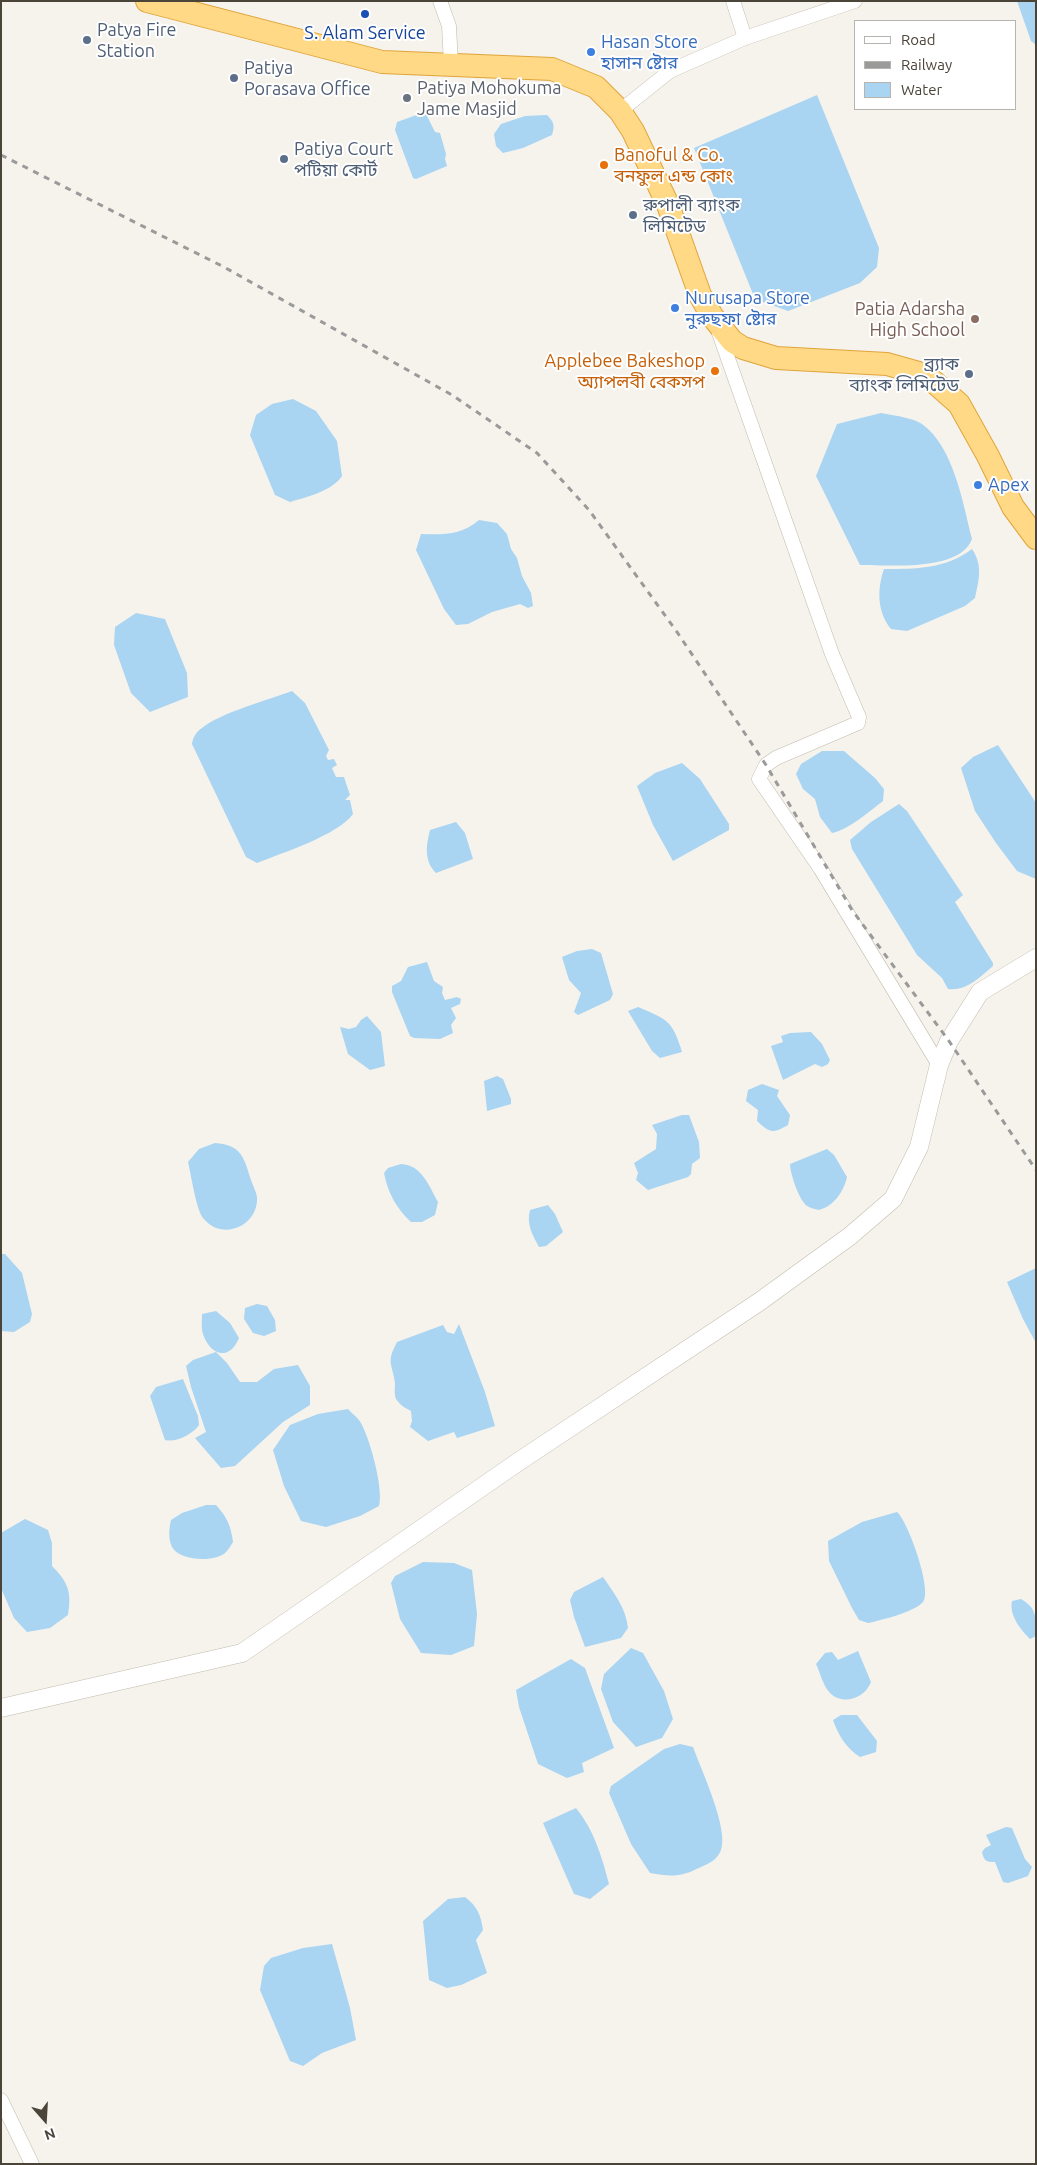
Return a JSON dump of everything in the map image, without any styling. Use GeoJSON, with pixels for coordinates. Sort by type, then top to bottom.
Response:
{"type":"FeatureCollection","features":[{"type":"Feature","properties":{"kind":"highway"},"geometry":{"type":"LineString","coordinates":[[147,1],[382,62],[552,69],[596,87],[620,111],[633,131],[668,205],[700,295],[712,316],[732,341],[743,348],[765,356],[887,364],[926,375],[959,404],[988,456],[1012,507],[1036,538]]}},
{"type":"Feature","properties":{"kind":"street"},"geometry":{"type":"LineString","coordinates":[[440,1],[449,26],[451,64]]}},
{"type":"Feature","properties":{"kind":"street"},"geometry":{"type":"LineString","coordinates":[[733,1],[745,38]]}},
{"type":"Feature","properties":{"kind":"street"},"geometry":{"type":"LineString","coordinates":[[620,111],[670,71],[745,38],[855,1]]}},
{"type":"Feature","properties":{"kind":"street"},"geometry":{"type":"LineString","coordinates":[[712,316],[829,645],[859,717],[858,723],[776,758],[766,765],[759,779],[820,868],[938,1065]]}},
{"type":"Feature","properties":{"kind":"street"},"geometry":{"type":"LineString","coordinates":[[1,1708],[242,1653],[518,1462],[759,1302],[850,1236],[892,1199],[919,1147],[938,1065],[949,1041],[980,992],[1036,958]]}},
{"type":"Feature","properties":{"kind":"street"},"geometry":{"type":"LineString","coordinates":[[1,2100],[32,2164]]}},
{"type":"Feature","properties":{"kind":"water"},"geometry":{"type":"Polygon","coordinates":[[[1017,1],[1036,1],[1036,45],[1031,41],[1017,1]]]}},
{"type":"Feature","properties":{"kind":"water"},"geometry":{"type":"Polygon","coordinates":[[[817,95],[879,248],[877,267],[860,283],[788,311],[755,299],[694,148],[817,95]]]}},
{"type":"Feature","properties":{"kind":"water"},"geometry":{"type":"Polygon","coordinates":[[[425,112],[435,132],[440,133],[446,154],[447,166],[416,179],[413,178],[395,130],[397,122],[425,112]]]}},
{"type":"Feature","properties":{"kind":"water"},"geometry":{"type":"Polygon","coordinates":[[[547,115],[553,124],[552,135],[523,148],[503,153],[496,146],[494,134],[501,124],[525,116],[547,115]]]}},
{"type":"Feature","properties":{"kind":"water"},"geometry":{"type":"Polygon","coordinates":[[[293,399],[316,411],[337,441],[342,476],[326,490],[290,502],[275,495],[250,435],[256,415],[272,404],[293,399]]]}},
{"type":"Feature","properties":{"kind":"water"},"geometry":{"type":"Polygon","coordinates":[[[881,413],[908,418],[922,424],[933,434],[950,461],[961,493],[972,539],[965,550],[953,557],[939,562],[922,564],[860,565],[816,476],[837,424],[881,413]]]}},
{"type":"Feature","properties":{"kind":"water"},"geometry":{"type":"Polygon","coordinates":[[[479,520],[497,523],[507,534],[511,549],[517,558],[522,576],[531,593],[533,606],[528,608],[520,604],[492,612],[468,624],[456,625],[444,609],[416,550],[421,534],[452,533],[466,529],[479,520]]]}},
{"type":"Feature","properties":{"kind":"water"},"geometry":{"type":"Polygon","coordinates":[[[972,549],[979,567],[979,579],[975,598],[965,606],[907,631],[891,629],[883,615],[879,592],[884,569],[908,569],[941,564],[952,561],[972,549]]]}},
{"type":"Feature","properties":{"kind":"water"},"geometry":{"type":"Polygon","coordinates":[[[136,613],[165,619],[187,673],[188,697],[150,712],[131,693],[114,645],[115,627],[136,613]]]}},
{"type":"Feature","properties":{"kind":"water"},"geometry":{"type":"Polygon","coordinates":[[[292,691],[305,703],[329,750],[326,756],[328,760],[334,759],[337,765],[332,768],[336,777],[344,777],[350,795],[345,800],[350,800],[353,814],[346,822],[323,836],[257,863],[246,857],[192,741],[200,730],[220,717],[292,691]]]}},
{"type":"Feature","properties":{"kind":"water"},"geometry":{"type":"Polygon","coordinates":[[[998,745],[1036,803],[1036,879],[1017,871],[996,843],[975,811],[961,768],[973,757],[998,745]]]}},
{"type":"Feature","properties":{"kind":"water"},"geometry":{"type":"Polygon","coordinates":[[[822,751],[844,751],[875,778],[884,789],[883,801],[852,824],[832,833],[820,817],[815,799],[803,789],[796,774],[801,764],[822,751]]]}},
{"type":"Feature","properties":{"kind":"water"},"geometry":{"type":"Polygon","coordinates":[[[682,763],[700,779],[729,824],[729,830],[673,861],[653,825],[637,786],[655,773],[682,763]]]}},
{"type":"Feature","properties":{"kind":"water"},"geometry":{"type":"Polygon","coordinates":[[[899,804],[907,811],[963,895],[955,902],[993,963],[993,966],[967,986],[948,989],[942,978],[917,955],[852,849],[850,840],[871,822],[899,804]]]}},
{"type":"Feature","properties":{"kind":"water"},"geometry":{"type":"Polygon","coordinates":[[[456,822],[465,833],[473,859],[436,873],[429,863],[427,853],[430,830],[456,822]]]}},
{"type":"Feature","properties":{"kind":"water"},"geometry":{"type":"Polygon","coordinates":[[[592,949],[601,953],[613,994],[610,1000],[578,1015],[574,1012],[581,993],[569,980],[562,957],[577,951],[592,949]]]}},
{"type":"Feature","properties":{"kind":"water"},"geometry":{"type":"Polygon","coordinates":[[[427,962],[434,981],[443,987],[442,993],[445,1000],[457,997],[461,999],[460,1004],[451,1008],[456,1018],[451,1025],[453,1033],[440,1039],[414,1038],[410,1036],[392,992],[392,986],[401,981],[408,967],[427,962]]]}},
{"type":"Feature","properties":{"kind":"water"},"geometry":{"type":"Polygon","coordinates":[[[638,1007],[668,1022],[675,1033],[682,1052],[660,1058],[652,1051],[628,1011],[638,1007]]]}},
{"type":"Feature","properties":{"kind":"water"},"geometry":{"type":"Polygon","coordinates":[[[367,1016],[381,1032],[385,1066],[370,1070],[348,1054],[340,1027],[349,1029],[356,1027],[367,1016]]]}},
{"type":"Feature","properties":{"kind":"water"},"geometry":{"type":"Polygon","coordinates":[[[811,1032],[822,1044],[830,1060],[828,1064],[822,1067],[815,1064],[783,1080],[771,1046],[783,1042],[781,1036],[790,1033],[811,1032]]]}},
{"type":"Feature","properties":{"kind":"water"},"geometry":{"type":"Polygon","coordinates":[[[497,1076],[503,1079],[511,1099],[511,1104],[487,1111],[484,1081],[497,1076]]]}},
{"type":"Feature","properties":{"kind":"water"},"geometry":{"type":"Polygon","coordinates":[[[762,1084],[779,1090],[777,1096],[790,1115],[788,1125],[775,1131],[768,1130],[757,1121],[758,1110],[746,1101],[748,1090],[762,1084]]]}},
{"type":"Feature","properties":{"kind":"water"},"geometry":{"type":"Polygon","coordinates":[[[682,1115],[689,1115],[699,1142],[700,1158],[692,1164],[691,1174],[688,1177],[648,1190],[636,1180],[638,1173],[634,1163],[656,1149],[657,1134],[652,1125],[682,1115]]]}},
{"type":"Feature","properties":{"kind":"water"},"geometry":{"type":"Polygon","coordinates":[[[215,1143],[231,1147],[244,1159],[257,1196],[256,1208],[252,1216],[238,1228],[229,1230],[211,1225],[200,1214],[188,1162],[199,1149],[215,1143]]]}},
{"type":"Feature","properties":{"kind":"water"},"geometry":{"type":"Polygon","coordinates":[[[827,1149],[834,1155],[847,1177],[838,1197],[829,1205],[819,1210],[811,1208],[804,1203],[793,1180],[790,1164],[827,1149]]]}},
{"type":"Feature","properties":{"kind":"water"},"geometry":{"type":"Polygon","coordinates":[[[401,1164],[408,1165],[420,1172],[438,1202],[435,1215],[422,1222],[411,1222],[406,1217],[393,1200],[388,1187],[384,1173],[388,1168],[401,1164]]]}},
{"type":"Feature","properties":{"kind":"water"},"geometry":{"type":"Polygon","coordinates":[[[548,1205],[555,1214],[563,1232],[546,1246],[539,1247],[532,1234],[529,1220],[530,1210],[548,1205]]]}},
{"type":"Feature","properties":{"kind":"water"},"geometry":{"type":"Polygon","coordinates":[[[1,1254],[5,1254],[22,1273],[32,1314],[30,1322],[14,1332],[1,1331],[1,1254]]]}},
{"type":"Feature","properties":{"kind":"water"},"geometry":{"type":"Polygon","coordinates":[[[1036,1268],[1036,1343],[1007,1282],[1036,1268]]]}},
{"type":"Feature","properties":{"kind":"water"},"geometry":{"type":"Polygon","coordinates":[[[257,1304],[267,1306],[275,1320],[276,1331],[264,1336],[253,1333],[244,1319],[245,1308],[257,1304]]]}},
{"type":"Feature","properties":{"kind":"water"},"geometry":{"type":"Polygon","coordinates":[[[216,1311],[230,1323],[239,1338],[235,1346],[225,1353],[215,1351],[210,1347],[202,1332],[202,1314],[216,1311]]]}},
{"type":"Feature","properties":{"kind":"water"},"geometry":{"type":"Polygon","coordinates":[[[459,1324],[485,1392],[495,1426],[457,1438],[454,1432],[428,1441],[410,1427],[412,1421],[411,1411],[396,1399],[391,1362],[392,1354],[397,1342],[443,1325],[447,1332],[454,1334],[459,1324]]]}},
{"type":"Feature","properties":{"kind":"water"},"geometry":{"type":"Polygon","coordinates":[[[216,1352],[227,1363],[240,1382],[257,1382],[274,1369],[298,1365],[310,1386],[310,1405],[283,1422],[235,1466],[221,1468],[195,1438],[206,1432],[186,1366],[193,1360],[216,1352]]]}},
{"type":"Feature","properties":{"kind":"water"},"geometry":{"type":"Polygon","coordinates":[[[183,1379],[198,1416],[199,1425],[193,1432],[184,1437],[169,1441],[165,1440],[150,1396],[156,1387],[183,1379]]]}},
{"type":"Feature","properties":{"kind":"water"},"geometry":{"type":"Polygon","coordinates":[[[348,1409],[359,1420],[371,1449],[378,1475],[379,1506],[360,1516],[326,1527],[301,1521],[284,1486],[273,1450],[290,1425],[318,1414],[348,1409]]]}},
{"type":"Feature","properties":{"kind":"water"},"geometry":{"type":"Polygon","coordinates":[[[206,1505],[216,1505],[223,1514],[230,1526],[233,1542],[226,1552],[214,1558],[190,1558],[176,1552],[172,1547],[169,1534],[171,1520],[182,1513],[206,1505]]]}},
{"type":"Feature","properties":{"kind":"water"},"geometry":{"type":"Polygon","coordinates":[[[897,1512],[907,1528],[918,1556],[925,1585],[925,1595],[923,1602],[913,1609],[868,1623],[859,1620],[829,1561],[828,1541],[862,1522],[897,1512]]]}},
{"type":"Feature","properties":{"kind":"water"},"geometry":{"type":"Polygon","coordinates":[[[25,1519],[48,1530],[52,1543],[52,1566],[62,1577],[69,1594],[68,1615],[50,1628],[27,1632],[14,1618],[1,1588],[1,1533],[25,1519]]]}},
{"type":"Feature","properties":{"kind":"water"},"geometry":{"type":"Polygon","coordinates":[[[423,1562],[454,1563],[472,1570],[477,1614],[474,1646],[451,1655],[421,1653],[400,1619],[391,1583],[395,1576],[423,1562]]]}},
{"type":"Feature","properties":{"kind":"water"},"geometry":{"type":"Polygon","coordinates":[[[603,1577],[622,1607],[628,1628],[621,1638],[585,1647],[570,1600],[574,1592],[603,1577]]]}},
{"type":"Feature","properties":{"kind":"water"},"geometry":{"type":"Polygon","coordinates":[[[1021,1599],[1030,1606],[1034,1614],[1036,1636],[1030,1639],[1019,1626],[1012,1611],[1012,1601],[1021,1599]]]}},
{"type":"Feature","properties":{"kind":"water"},"geometry":{"type":"Polygon","coordinates":[[[631,1648],[643,1653],[664,1691],[673,1719],[662,1738],[636,1747],[613,1722],[601,1689],[604,1674],[631,1648]]]}},
{"type":"Feature","properties":{"kind":"water"},"geometry":{"type":"Polygon","coordinates":[[[858,1651],[871,1682],[868,1688],[859,1696],[853,1698],[841,1699],[835,1697],[825,1687],[816,1664],[825,1653],[832,1652],[838,1660],[858,1651]]]}},
{"type":"Feature","properties":{"kind":"water"},"geometry":{"type":"Polygon","coordinates":[[[571,1659],[585,1668],[614,1748],[582,1763],[584,1772],[567,1778],[538,1764],[519,1707],[516,1690],[571,1659]]]}},
{"type":"Feature","properties":{"kind":"water"},"geometry":{"type":"Polygon","coordinates":[[[841,1715],[857,1715],[877,1741],[876,1752],[860,1757],[847,1746],[833,1720],[841,1715]]]}},
{"type":"Feature","properties":{"kind":"water"},"geometry":{"type":"Polygon","coordinates":[[[680,1744],[693,1747],[718,1814],[722,1840],[721,1850],[713,1861],[688,1873],[664,1875],[650,1873],[631,1844],[609,1793],[611,1786],[664,1749],[680,1744]]]}},
{"type":"Feature","properties":{"kind":"water"},"geometry":{"type":"Polygon","coordinates":[[[576,1808],[593,1835],[609,1884],[590,1899],[574,1894],[543,1823],[576,1808]]]}},
{"type":"Feature","properties":{"kind":"water"},"geometry":{"type":"Polygon","coordinates":[[[1006,1827],[1012,1828],[1025,1859],[1032,1867],[1028,1876],[1008,1883],[1003,1882],[995,1862],[986,1860],[982,1852],[991,1845],[986,1835],[1006,1827]]]}},
{"type":"Feature","properties":{"kind":"water"},"geometry":{"type":"Polygon","coordinates":[[[465,1897],[478,1911],[481,1920],[483,1930],[476,1940],[487,1973],[461,1985],[447,1988],[429,1980],[423,1921],[448,1899],[465,1897]]]}},
{"type":"Feature","properties":{"kind":"water"},"geometry":{"type":"Polygon","coordinates":[[[332,1944],[350,2008],[356,2040],[322,2053],[303,2066],[290,2061],[260,1990],[264,1966],[271,1958],[303,1948],[332,1944]]]}},
{"type":"Feature","properties":{"kind":"railway"},"geometry":{"type":"LineString","coordinates":[[1,155],[224,267],[452,395],[537,453],[589,510],[677,632],[766,765],[852,910],[949,1041],[1036,1170]]}},
{"type":"Feature","properties":{"kind":"place","name":"S. Alam Service"},"geometry":{"type":"Point","coordinates":[365,14]}},
{"type":"Feature","properties":{"kind":"place","name":"Patya Fire Station"},"geometry":{"type":"Point","coordinates":[87,40]}},
{"type":"Feature","properties":{"kind":"place","name":"Hasan Store হাসান ষ্টোর"},"geometry":{"type":"Point","coordinates":[591,52]}},
{"type":"Feature","properties":{"kind":"place","name":"Patiya Porasava Office"},"geometry":{"type":"Point","coordinates":[234,78]}},
{"type":"Feature","properties":{"kind":"place","name":"Patiya Mohokuma Jame Masjid"},"geometry":{"type":"Point","coordinates":[407,98]}},
{"type":"Feature","properties":{"kind":"place","name":"Patiya Court পটিয়া কোর্ট"},"geometry":{"type":"Point","coordinates":[284,159]}},
{"type":"Feature","properties":{"kind":"place","name":"Banoful & Co. বনফুল এন্ড কোং"},"geometry":{"type":"Point","coordinates":[604,165]}},
{"type":"Feature","properties":{"kind":"place","name":"রুপালী ব্যাংক লিমিটেড"},"geometry":{"type":"Point","coordinates":[633,215]}},
{"type":"Feature","properties":{"kind":"place","name":"Nurusapa Store নুরুছফা ষ্টোর"},"geometry":{"type":"Point","coordinates":[675,308]}},
{"type":"Feature","properties":{"kind":"place","name":"Patia Adarsha High School"},"geometry":{"type":"Point","coordinates":[975,319]}},
{"type":"Feature","properties":{"kind":"place","name":"Applebee Bakeshop অ্যাপলবী বেকসপ"},"geometry":{"type":"Point","coordinates":[715,371]}},
{"type":"Feature","properties":{"kind":"place","name":"ব্র্যাক ব্যাংক লিমিটেড"},"geometry":{"type":"Point","coordinates":[969,374]}},
{"type":"Feature","properties":{"kind":"place","name":"Apex"},"geometry":{"type":"Point","coordinates":[978,485]}}]}
